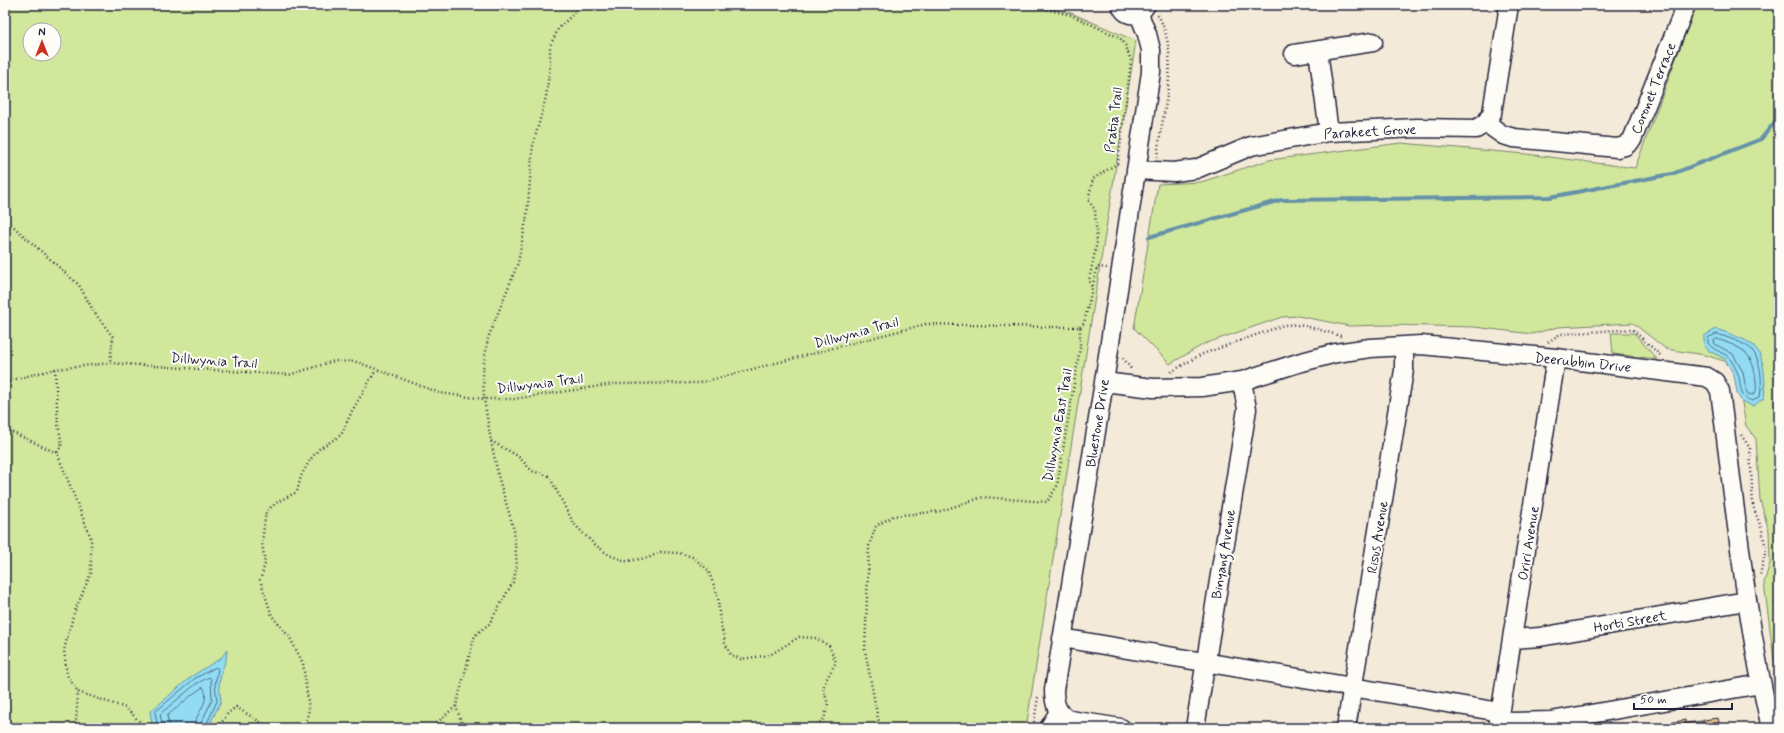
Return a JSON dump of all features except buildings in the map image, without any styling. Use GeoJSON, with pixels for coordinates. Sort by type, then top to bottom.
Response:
{"type":"FeatureCollection","features":[{"type":"Feature","properties":{"kind":"street"},"geometry":{"type":"LineString","coordinates":[[1121,5],[1127,13],[1131,15],[1142,9]]}},
{"type":"Feature","properties":{"kind":"street"},"geometry":{"type":"LineString","coordinates":[[1486,123],[1492,113],[1509,5]]}},
{"type":"Feature","properties":{"kind":"street","name":"Coronet Terrace"},"geometry":{"type":"LineString","coordinates":[[1486,123],[1503,135],[1514,138],[1617,148],[1625,146],[1632,140],[1686,5]]}},
{"type":"Feature","properties":{"kind":"street","name":"Bluestone Drive"},"geometry":{"type":"LineString","coordinates":[[1059,712],[1054,698],[1056,676],[1104,382],[1150,72],[1151,50],[1142,9]]}},
{"type":"Feature","properties":{"kind":"street"},"geometry":{"type":"LineString","coordinates":[[1294,54],[1373,42]]}},
{"type":"Feature","properties":{"kind":"street"},"geometry":{"type":"LineString","coordinates":[[1318,51],[1329,132]]}},
{"type":"Feature","properties":{"kind":"street","name":"Parakeet Grove"},"geometry":{"type":"LineString","coordinates":[[1136,170],[1174,172],[1196,169],[1251,146],[1329,132],[1417,128],[1470,130],[1476,129],[1486,123]]}},
{"type":"Feature","properties":{"kind":"street","name":"Deerubbin Drive"},"geometry":{"type":"LineString","coordinates":[[1104,382],[1153,388],[1202,387],[1242,381],[1298,363],[1336,353],[1370,348],[1404,346],[1436,346],[1556,358],[1695,374],[1707,377],[1715,382],[1720,394],[1746,601],[1761,684],[1771,728]]}},
{"type":"Feature","properties":{"kind":"street","name":"Risus Avenue"},"geometry":{"type":"LineString","coordinates":[[1346,728],[1404,370],[1404,346]]}},
{"type":"Feature","properties":{"kind":"street","name":"Oriri Avenue"},"geometry":{"type":"LineString","coordinates":[[1499,720],[1556,358]]}},
{"type":"Feature","properties":{"kind":"street","name":"Binyang Avenue"},"geometry":{"type":"LineString","coordinates":[[1194,728],[1247,409],[1242,381]]}},
{"type":"Feature","properties":{"kind":"street","name":"Horti Street"},"geometry":{"type":"LineString","coordinates":[[1513,638],[1540,637],[1746,601]]}},
{"type":"Feature","properties":{"kind":"street"},"geometry":{"type":"LineString","coordinates":[[1062,638],[1353,687],[1511,722],[1551,721],[1761,684]]}},
{"type":"Feature","properties":{"kind":"street"},"geometry":{"type":"LineString","coordinates":[[1049,728],[1059,712],[1070,720],[1120,728]]}},
{"type":"Feature","properties":{"kind":"path"},"geometry":{"type":"LineString","coordinates":[[465,728],[462,724],[456,706],[475,635],[489,624],[513,582],[517,566],[514,530],[499,479],[491,440],[484,399],[483,369],[488,338],[518,263],[527,215],[533,144],[546,97],[550,66],[550,46],[558,29],[575,12],[577,5]]}},
{"type":"Feature","properties":{"kind":"path","name":"Pratia Trail"},"geometry":{"type":"LineString","coordinates":[[1027,5],[1070,15],[1120,38],[1126,46],[1131,61],[1118,163],[1094,179],[1088,200],[1095,210],[1097,242],[1089,280],[1092,288]]}},
{"type":"Feature","properties":{"kind":"path"},"geometry":{"type":"LineString","coordinates":[[5,219],[79,285],[94,312],[113,337],[110,364]]}},
{"type":"Feature","properties":{"kind":"path"},"geometry":{"type":"LineString","coordinates":[[1080,327],[1084,323],[1097,266],[1120,269]]}},
{"type":"Feature","properties":{"kind":"path","name":"Dillwynia Trail"},"geometry":{"type":"LineString","coordinates":[[5,384],[12,380],[55,369],[110,364],[289,375],[334,361],[357,362],[440,393],[484,399],[514,399],[614,384],[699,383],[926,324],[1080,327]]}},
{"type":"Feature","properties":{"kind":"path"},"geometry":{"type":"LineString","coordinates":[[1168,374],[1200,355],[1284,325],[1293,324],[1346,338]]}},
{"type":"Feature","properties":{"kind":"path","name":"Dillwynia East Trail"},"geometry":{"type":"LineString","coordinates":[[882,728],[878,719],[866,650],[869,546],[876,526],[893,516],[941,511],[983,497],[1047,502],[1057,486],[1080,348],[1080,327]]}},
{"type":"Feature","properties":{"kind":"path"},"geometry":{"type":"LineString","coordinates":[[1544,344],[1560,334],[1632,329],[1662,358]]}},
{"type":"Feature","properties":{"kind":"path"},"geometry":{"type":"LineString","coordinates":[[1122,356],[1136,375]]}},
{"type":"Feature","properties":{"kind":"path"},"geometry":{"type":"LineString","coordinates":[[55,369],[58,424],[62,444],[57,452]]}},
{"type":"Feature","properties":{"kind":"path"},"geometry":{"type":"LineString","coordinates":[[305,728],[308,709],[303,662],[290,638],[272,616],[260,580],[265,564],[262,542],[263,524],[266,511],[279,501],[297,492],[301,476],[319,449],[341,436],[352,411],[376,370]]}},
{"type":"Feature","properties":{"kind":"path"},"geometry":{"type":"LineString","coordinates":[[5,429],[57,452],[91,538],[91,573],[74,613],[64,650],[67,674],[78,692],[76,722],[74,728]]}},
{"type":"Feature","properties":{"kind":"path"},"geometry":{"type":"LineString","coordinates":[[1738,430],[1750,448],[1753,506],[1762,530],[1766,549],[1758,582]]}},
{"type":"Feature","properties":{"kind":"path"},"geometry":{"type":"LineString","coordinates":[[491,440],[518,456],[532,471],[550,476],[574,524],[594,544],[609,555],[626,561],[648,558],[661,552],[679,553],[694,557],[708,570],[718,596],[719,614],[725,643],[731,655],[741,659],[770,655],[799,637],[816,638],[829,646],[836,662],[823,688],[828,704],[824,719],[813,728]]}},
{"type":"Feature","properties":{"kind":"path"},"geometry":{"type":"LineString","coordinates":[[78,692],[126,708],[146,728]]}},
{"type":"Feature","properties":{"kind":"path"},"geometry":{"type":"LineString","coordinates":[[431,728],[456,706]]}},
{"type":"Feature","properties":{"kind":"path"},"geometry":{"type":"LineString","coordinates":[[218,728],[228,713],[236,707],[270,728]]}},
{"type":"Feature","properties":{"kind":"green space"},"geometry":{"type":"Polygon","coordinates":[[[5,5],[1033,5],[1071,13],[1136,41],[1026,728],[5,728],[5,5]]]}},
{"type":"Feature","properties":{"kind":"green space"},"geometry":{"type":"Polygon","coordinates":[[[1696,5],[1779,5],[1779,684],[1774,660],[1764,583],[1770,563],[1769,531],[1760,500],[1756,439],[1746,426],[1737,374],[1724,361],[1705,355],[1666,349],[1633,323],[1558,327],[1532,334],[1474,327],[1388,325],[1349,326],[1298,316],[1282,317],[1204,344],[1170,364],[1134,328],[1158,184],[1201,182],[1269,160],[1401,143],[1526,154],[1635,168],[1696,5]]]}},
{"type":"Feature","properties":{"kind":"green space"},"geometry":{"type":"Polygon","coordinates":[[[1611,333],[1634,333],[1657,359],[1613,354],[1611,333]]]}},
{"type":"Feature","properties":{"kind":"water"},"geometry":{"type":"Polygon","coordinates":[[[1716,329],[1750,343],[1758,351],[1764,370],[1764,398],[1753,406],[1741,401],[1737,393],[1734,375],[1725,359],[1709,351],[1704,345],[1704,336],[1716,329]]]}},
{"type":"Feature","properties":{"kind":"water"},"geometry":{"type":"Polygon","coordinates":[[[227,650],[226,660],[219,684],[221,701],[208,728],[156,728],[152,724],[150,712],[192,676],[221,658],[227,650]]]}},
{"type":"Feature","properties":{"kind":"waterway"},"geometry":{"type":"LineString","coordinates":[[1149,237],[1281,200],[1550,197],[1672,174],[1761,139],[1779,117]]}}]}
